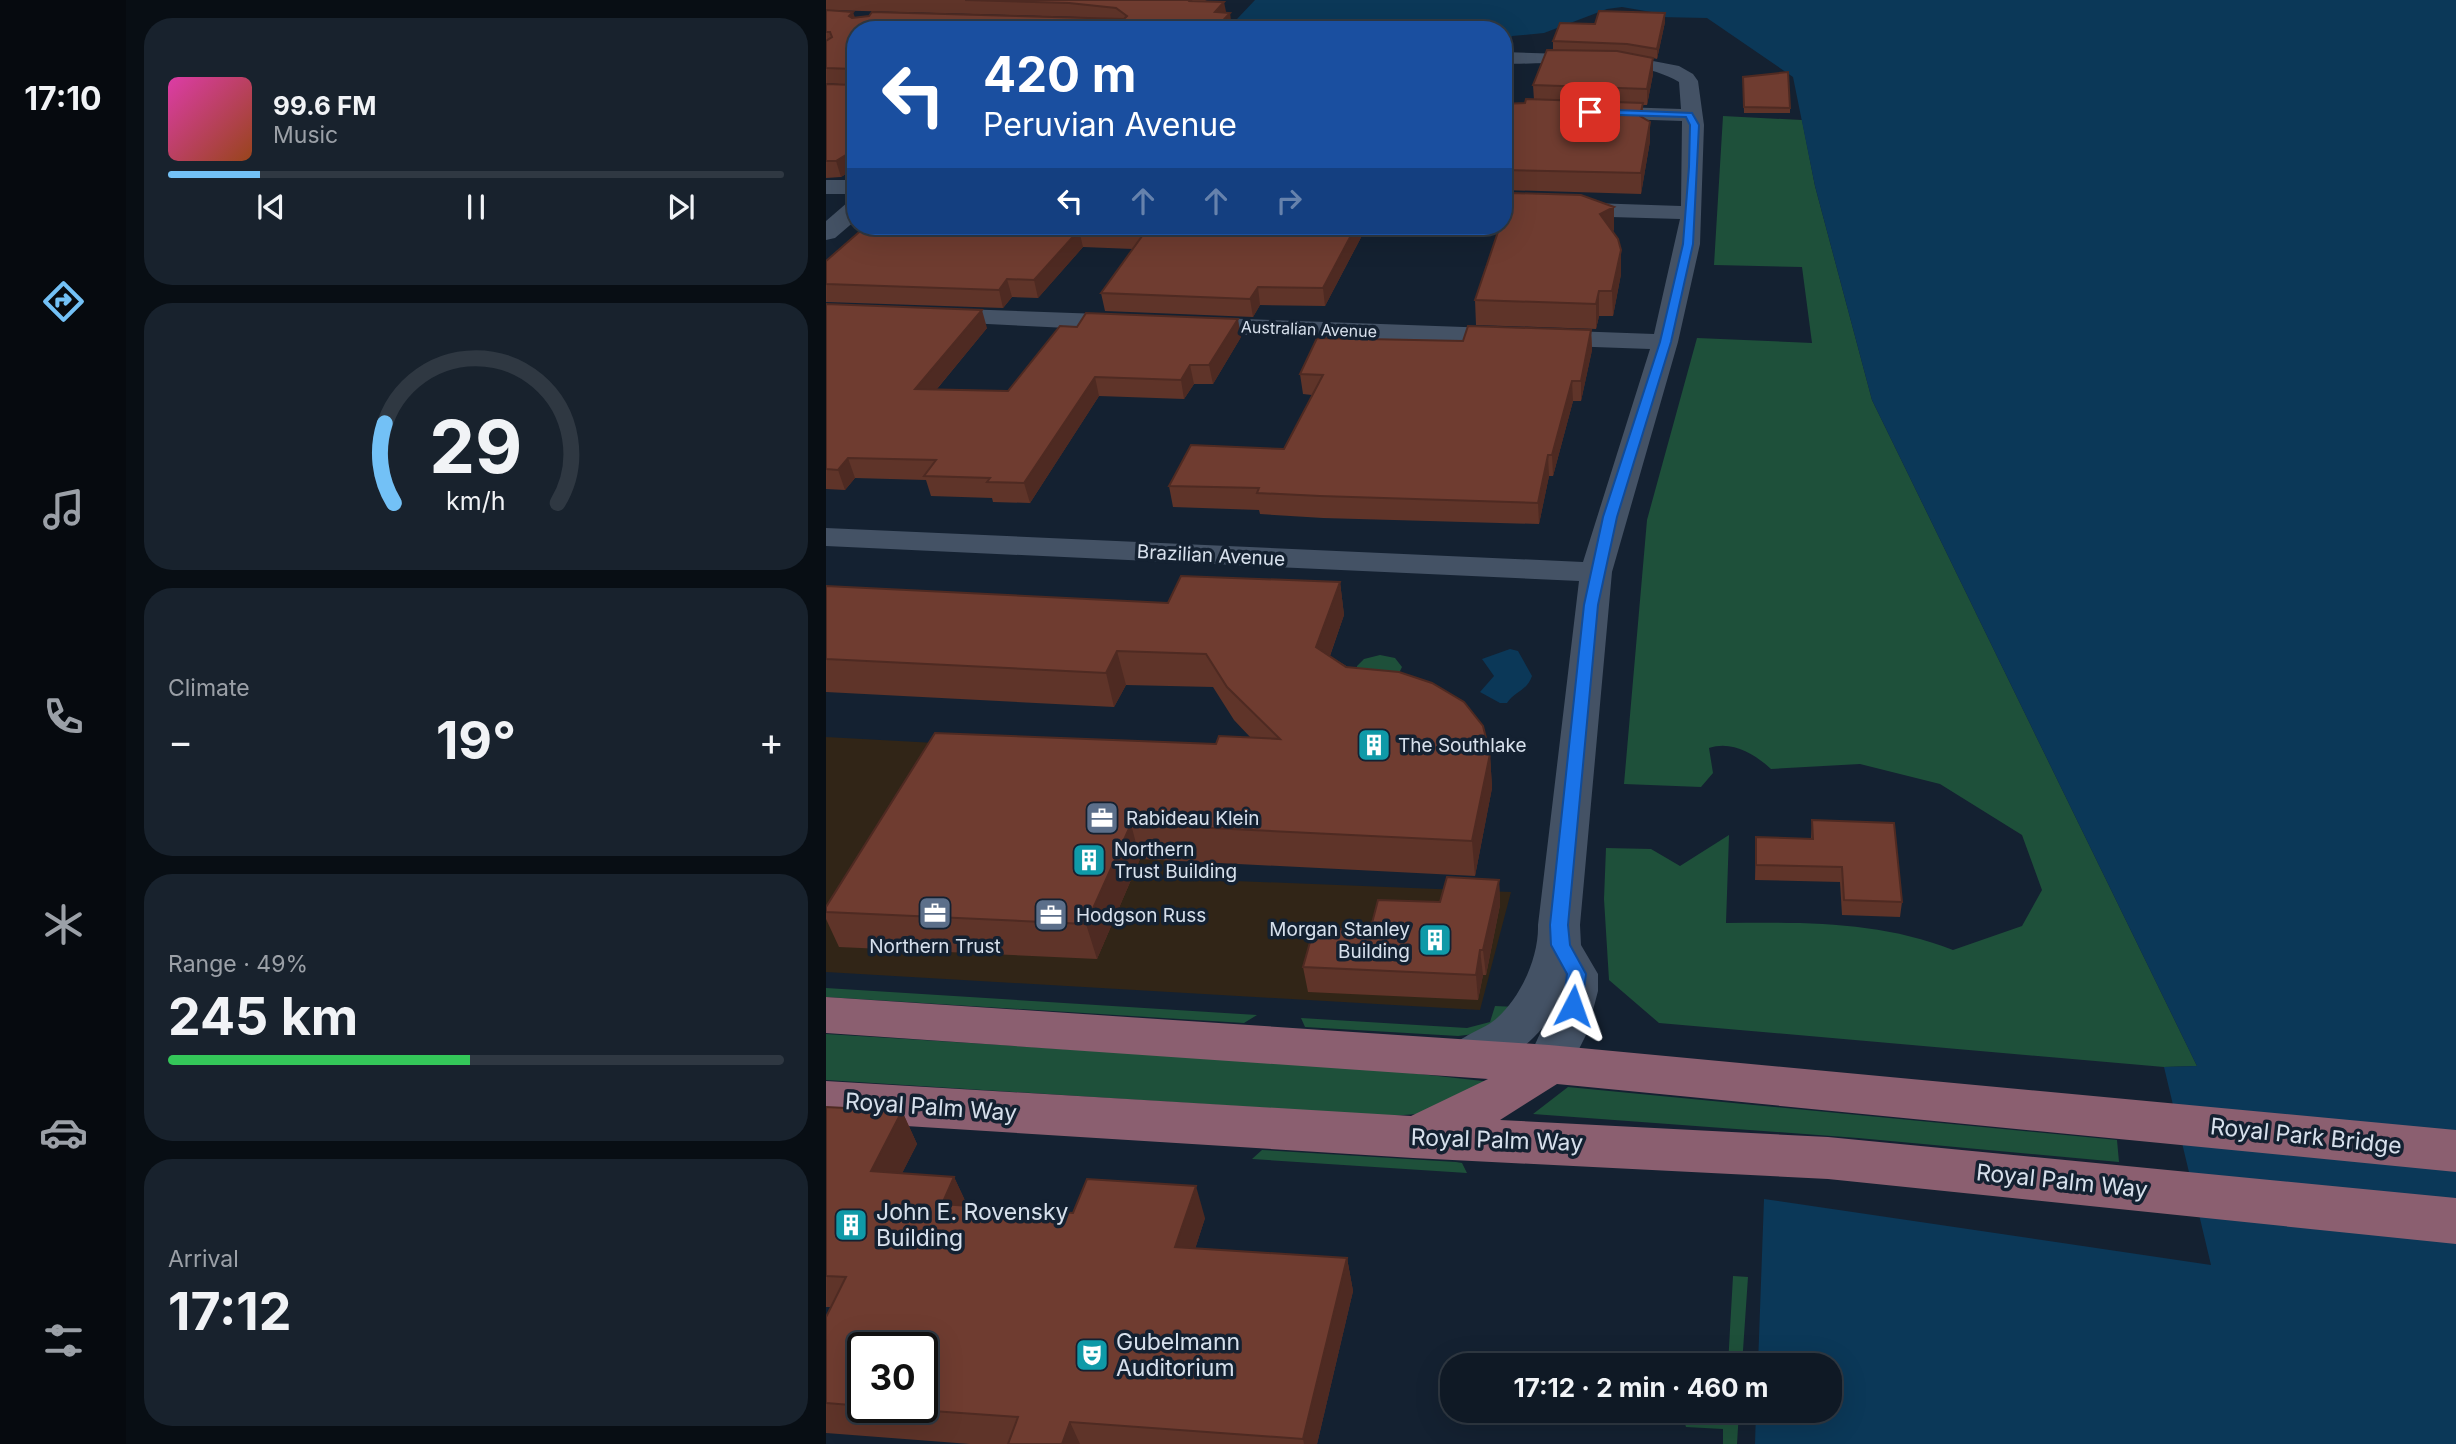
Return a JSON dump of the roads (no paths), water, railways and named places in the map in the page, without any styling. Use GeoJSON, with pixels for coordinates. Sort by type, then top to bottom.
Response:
{"type":"FeatureCollection","features":[{"type":"Feature","properties":{"kind":"main road"},"geometry":{"type":"LineString","coordinates":[[826,1015],[1549,1064]]}},
{"type":"Feature","properties":{"kind":"main road"},"geometry":{"type":"LineString","coordinates":[[1413,1137],[1468,1116],[1507,1095],[1549,1064]]}},
{"type":"Feature","properties":{"kind":"main road","name":"Royal Park Bridge"},"geometry":{"type":"LineString","coordinates":[[1549,1064],[2456,1151]]}},
{"type":"Feature","properties":{"kind":"main road","name":"Royal Palm Way"},"geometry":{"type":"LineString","coordinates":[[826,1101],[1413,1137],[1828,1158],[2456,1221]]}},
{"type":"Feature","properties":{"kind":"street"},"geometry":{"type":"LineString","coordinates":[[1467,1057],[1500,1042],[1522,1024],[1538,998],[1560,945],[1559,925],[1596,572],[1610,517],[1665,342],[1692,214],[1694,125],[1689,115],[1690,86],[1686,78],[1646,64],[1512,58]]}},
{"type":"Feature","properties":{"kind":"street"},"geometry":{"type":"LineString","coordinates":[[1512,109],[1689,115]]}},
{"type":"Feature","properties":{"kind":"street"},"geometry":{"type":"LineString","coordinates":[[826,187],[847,187]]}},
{"type":"Feature","properties":{"kind":"street"},"geometry":{"type":"LineString","coordinates":[[1512,207],[1692,214]]}},
{"type":"Feature","properties":{"kind":"street"},"geometry":{"type":"LineString","coordinates":[[826,233],[847,215]]}},
{"type":"Feature","properties":{"kind":"street","name":"Australian Avenue"},"geometry":{"type":"LineString","coordinates":[[905,315],[1665,342]]}},
{"type":"Feature","properties":{"kind":"street","name":"Brazilian Avenue"},"geometry":{"type":"LineString","coordinates":[[826,537],[1596,572]]}},
{"type":"Feature","properties":{"kind":"street"},"geometry":{"type":"LineString","coordinates":[[1549,1064],[1564,1033],[1576,991],[1576,974],[1560,945]]}},
{"type":"Feature","properties":{"kind":"water"},"geometry":{"type":"Polygon","coordinates":[[[1255,0],[2456,0],[2456,1444],[1755,1444],[1756,1423],[1842,1423],[1842,1353],[1758,1353],[1764,1199],[2211,1265],[2164,1067],[2197,1066],[1872,400],[1815,186],[1793,77],[1707,18],[1659,17],[1657,13],[1622,7],[1607,9],[1544,33],[1512,36],[1512,21],[1237,21],[1255,0]]]}},
{"type":"Feature","properties":{"kind":"water"},"geometry":{"type":"Polygon","coordinates":[[[1510,649],[1518,651],[1532,676],[1527,685],[1507,703],[1500,703],[1480,692],[1494,676],[1482,659],[1510,649]]]}},
{"type":"Feature","properties":{"kind":"place","name":"The Southlake"},"geometry":{"type":"Point","coordinates":[1374,745]}},
{"type":"Feature","properties":{"kind":"place","name":"Rabideau Klein"},"geometry":{"type":"Point","coordinates":[1102,818]}},
{"type":"Feature","properties":{"kind":"place","name":"Northern Trust Building"},"geometry":{"type":"Point","coordinates":[1089,860]}},
{"type":"Feature","properties":{"kind":"place","name":"Northern Trust"},"geometry":{"type":"Point","coordinates":[935,913]}},
{"type":"Feature","properties":{"kind":"place","name":"Hodgson Russ"},"geometry":{"type":"Point","coordinates":[1051,915]}},
{"type":"Feature","properties":{"kind":"place","name":"Morgan Stanley Building"},"geometry":{"type":"Point","coordinates":[1435,940]}},
{"type":"Feature","properties":{"kind":"place","name":"John E. Rovensky Building"},"geometry":{"type":"Point","coordinates":[851,1225]}},
{"type":"Feature","properties":{"kind":"place","name":"Gubelmann Auditorium"},"geometry":{"type":"Point","coordinates":[1092,1355]}}]}
